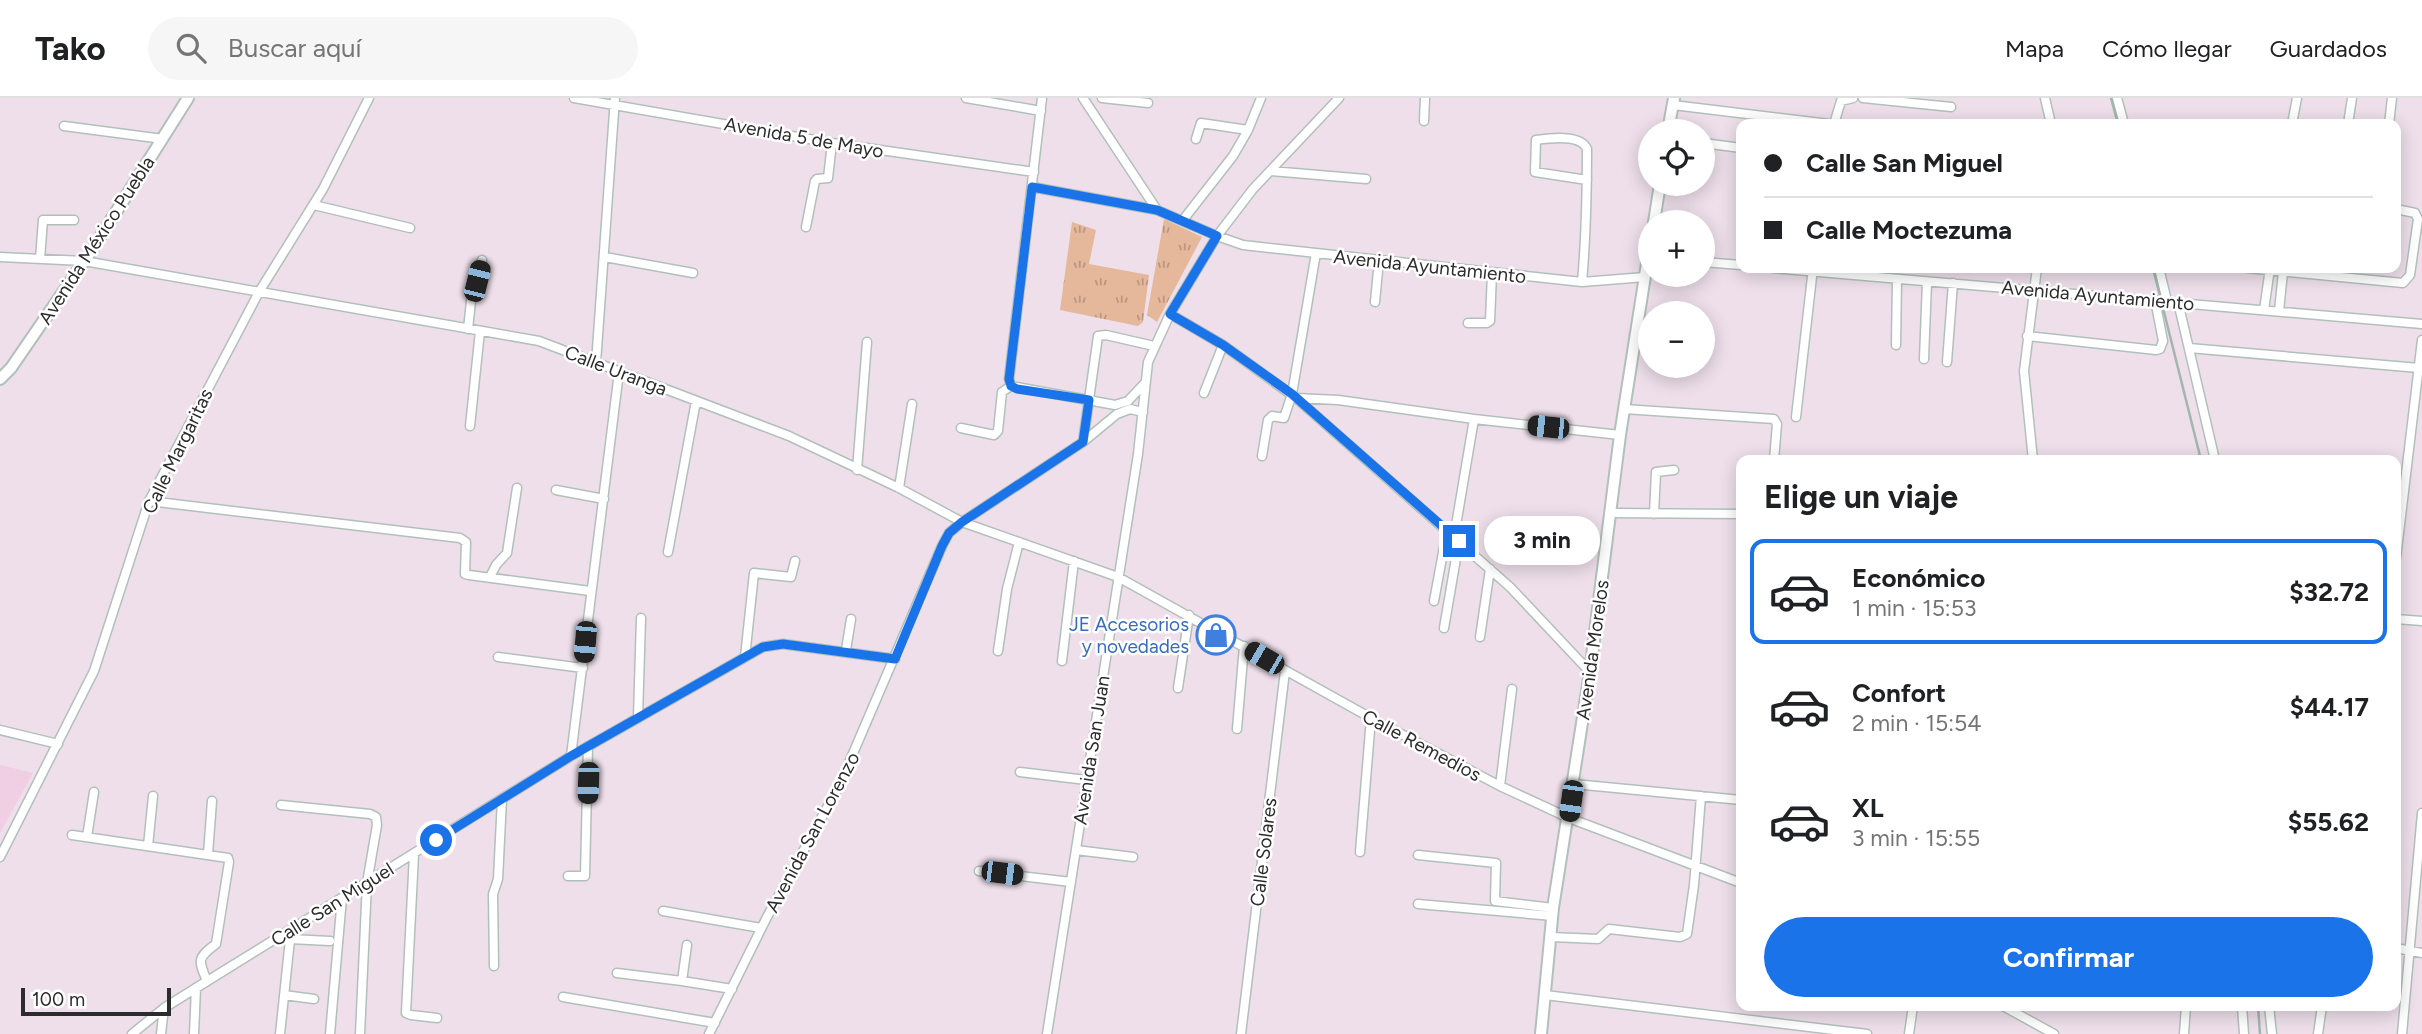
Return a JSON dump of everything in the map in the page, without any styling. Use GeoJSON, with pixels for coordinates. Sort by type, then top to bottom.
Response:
{"type":"FeatureCollection","features":[{"type":"Feature","properties":{"kind":"street","name":"Avenida México Puebla"},"geometry":{"type":"LineString","coordinates":[[0,379],[11,368],[84,261],[188,98]]}},
{"type":"Feature","properties":{"kind":"street","name":"Calle Margaritas"},"geometry":{"type":"LineString","coordinates":[[0,857],[94,671],[149,501],[259,292],[314,205],[369,98]]}},
{"type":"Feature","properties":{"kind":"street","name":"Avenida 5 de Mayo"},"geometry":{"type":"LineString","coordinates":[[574,98],[614,101],[832,143],[1034,172]]}},
{"type":"Feature","properties":{"kind":"street"},"geometry":{"type":"LineString","coordinates":[[966,98],[1041,111]]}},
{"type":"Feature","properties":{"kind":"street"},"geometry":{"type":"LineString","coordinates":[[1011,386],[1009,379],[1042,98]]}},
{"type":"Feature","properties":{"kind":"street"},"geometry":{"type":"LineString","coordinates":[[1083,98],[1157,210]]}},
{"type":"Feature","properties":{"kind":"street"},"geometry":{"type":"LineString","coordinates":[[1102,98],[1147,103]]}},
{"type":"Feature","properties":{"kind":"street"},"geometry":{"type":"LineString","coordinates":[[1183,220],[1233,156],[1248,130],[1261,98]]}},
{"type":"Feature","properties":{"kind":"street","name":"Avenida San Juan"},"geometry":{"type":"LineString","coordinates":[[1048,1034],[1138,454],[1148,362],[1170,314],[1217,236],[1271,171],[1339,98]]}},
{"type":"Feature","properties":{"kind":"street"},"geometry":{"type":"LineString","coordinates":[[1424,121],[1425,98]]}},
{"type":"Feature","properties":{"kind":"street"},"geometry":{"type":"LineString","coordinates":[[1834,119],[1841,101],[1853,98]]}},
{"type":"Feature","properties":{"kind":"street"},"geometry":{"type":"LineString","coordinates":[[1863,98],[1951,107]]}},
{"type":"Feature","properties":{"kind":"street"},"geometry":{"type":"LineString","coordinates":[[2045,98],[2050,119]]}},
{"type":"Feature","properties":{"kind":"street"},"geometry":{"type":"LineString","coordinates":[[2117,98],[2123,119]]}},
{"type":"Feature","properties":{"kind":"street"},"geometry":{"type":"LineString","coordinates":[[2293,119],[2297,98]]}},
{"type":"Feature","properties":{"kind":"street"},"geometry":{"type":"LineString","coordinates":[[2349,119],[2352,98]]}},
{"type":"Feature","properties":{"kind":"street"},"geometry":{"type":"LineString","coordinates":[[2390,119],[2392,98]]}},
{"type":"Feature","properties":{"kind":"street"},"geometry":{"type":"LineString","coordinates":[[596,363],[614,101]]}},
{"type":"Feature","properties":{"kind":"street"},"geometry":{"type":"LineString","coordinates":[[1673,102],[1796,119]]}},
{"type":"Feature","properties":{"kind":"street"},"geometry":{"type":"LineString","coordinates":[[1196,139],[1200,123],[1248,130]]}},
{"type":"Feature","properties":{"kind":"street"},"geometry":{"type":"LineString","coordinates":[[64,126],[163,139]]}},
{"type":"Feature","properties":{"kind":"street"},"geometry":{"type":"LineString","coordinates":[[1582,282],[1587,225],[1587,180],[1587,149],[1584,142],[1536,140],[1535,172],[1587,180]]}},
{"type":"Feature","properties":{"kind":"street"},"geometry":{"type":"LineString","coordinates":[[806,227],[815,181],[828,178],[832,143]]}},
{"type":"Feature","properties":{"kind":"street"},"geometry":{"type":"LineString","coordinates":[[1715,145],[1736,147]]}},
{"type":"Feature","properties":{"kind":"street"},"geometry":{"type":"LineString","coordinates":[[1271,171],[1366,179]]}},
{"type":"Feature","properties":{"kind":"street","name":"Avenida Ayuntamiento"},"geometry":{"type":"LineString","coordinates":[[1032,187],[1157,210],[1243,245],[1582,282],[1638,272]]}},
{"type":"Feature","properties":{"kind":"street"},"geometry":{"type":"LineString","coordinates":[[314,205],[410,228]]}},
{"type":"Feature","properties":{"kind":"street"},"geometry":{"type":"LineString","coordinates":[[2293,273],[2399,284],[2406,282],[2410,275],[2418,219],[2415,213],[2401,210]]}},
{"type":"Feature","properties":{"kind":"street"},"geometry":{"type":"LineString","coordinates":[[40,259],[43,220],[74,220]]}},
{"type":"Feature","properties":{"kind":"street"},"geometry":{"type":"LineString","coordinates":[[1262,456],[1268,420],[1272,416],[1284,418],[1294,396],[1316,253]]}},
{"type":"Feature","properties":{"kind":"street","name":"Calle Uranga"},"geometry":{"type":"LineString","coordinates":[[0,257],[84,261],[539,341],[789,436],[899,488],[962,522],[1118,577]]}},
{"type":"Feature","properties":{"kind":"street"},"geometry":{"type":"LineString","coordinates":[[605,257],[693,273]]}},
{"type":"Feature","properties":{"kind":"street"},"geometry":{"type":"LineString","coordinates":[[468,329],[472,292],[482,260]]}},
{"type":"Feature","properties":{"kind":"street"},"geometry":{"type":"LineString","coordinates":[[1375,302],[1379,260]]}},
{"type":"Feature","properties":{"kind":"street"},"geometry":{"type":"LineString","coordinates":[[1715,263],[1736,265]]}},
{"type":"Feature","properties":{"kind":"street"},"geometry":{"type":"LineString","coordinates":[[1468,323],[1490,321],[1492,273]]}},
{"type":"Feature","properties":{"kind":"street"},"geometry":{"type":"LineString","coordinates":[[1796,417],[1813,273]]}},
{"type":"Feature","properties":{"kind":"street","name":"Avenida Ayuntamiento"},"geometry":{"type":"LineString","coordinates":[[1841,273],[2422,324]]}},
{"type":"Feature","properties":{"kind":"street"},"geometry":{"type":"LineString","coordinates":[[2032,455],[2024,371],[2036,273]]}},
{"type":"Feature","properties":{"kind":"street"},"geometry":{"type":"LineString","coordinates":[[2161,273],[2167,301]]}},
{"type":"Feature","properties":{"kind":"street"},"geometry":{"type":"LineString","coordinates":[[2264,310],[2269,273]]}},
{"type":"Feature","properties":{"kind":"street"},"geometry":{"type":"LineString","coordinates":[[2279,311],[2283,273]]}},
{"type":"Feature","properties":{"kind":"street"},"geometry":{"type":"LineString","coordinates":[[1896,345],[1897,279]]}},
{"type":"Feature","properties":{"kind":"street"},"geometry":{"type":"LineString","coordinates":[[1924,359],[1927,282]]}},
{"type":"Feature","properties":{"kind":"street"},"geometry":{"type":"LineString","coordinates":[[1947,362],[1953,283]]}},
{"type":"Feature","properties":{"kind":"street","name":"Avenida Morelos"},"geometry":{"type":"LineString","coordinates":[[1541,1034],[1553,912],[1590,672],[1623,409],[1644,287]]}},
{"type":"Feature","properties":{"kind":"street"},"geometry":{"type":"LineString","coordinates":[[2027,337],[2160,349],[2163,341],[2155,300]]}},
{"type":"Feature","properties":{"kind":"street"},"geometry":{"type":"LineString","coordinates":[[2178,302],[2214,455]]}},
{"type":"Feature","properties":{"kind":"street"},"geometry":{"type":"LineString","coordinates":[[1170,314],[1223,345],[1294,396],[1490,569],[1528,605],[1590,672]]}},
{"type":"Feature","properties":{"kind":"street"},"geometry":{"type":"LineString","coordinates":[[470,426],[480,331]]}},
{"type":"Feature","properties":{"kind":"street"},"geometry":{"type":"LineString","coordinates":[[1083,442],[1098,336],[1106,335],[1154,346]]}},
{"type":"Feature","properties":{"kind":"street"},"geometry":{"type":"LineString","coordinates":[[2401,517],[2422,340]]}},
{"type":"Feature","properties":{"kind":"street"},"geometry":{"type":"LineString","coordinates":[[857,470],[867,342]]}},
{"type":"Feature","properties":{"kind":"street"},"geometry":{"type":"LineString","coordinates":[[1204,393],[1223,345]]}},
{"type":"Feature","properties":{"kind":"street"},"geometry":{"type":"LineString","coordinates":[[2189,348],[2419,368]]}},
{"type":"Feature","properties":{"kind":"street"},"geometry":{"type":"LineString","coordinates":[[571,756],[619,372]]}},
{"type":"Feature","properties":{"kind":"street"},"geometry":{"type":"LineString","coordinates":[[961,428],[994,435],[998,431],[1002,392],[1011,386],[1115,405],[1128,401],[1145,383]]}},
{"type":"Feature","properties":{"kind":"street"},"geometry":{"type":"LineString","coordinates":[[1294,396],[1620,435]]}},
{"type":"Feature","properties":{"kind":"street"},"geometry":{"type":"LineString","coordinates":[[668,552],[696,401]]}},
{"type":"Feature","properties":{"kind":"street"},"geometry":{"type":"LineString","coordinates":[[899,488],[912,404]]}},
{"type":"Feature","properties":{"kind":"street"},"geometry":{"type":"LineString","coordinates":[[1623,409],[1774,419],[1777,424],[1774,455]]}},
{"type":"Feature","properties":{"kind":"street","name":"Avenida San Lorenzo"},"geometry":{"type":"LineString","coordinates":[[709,1034],[761,928],[839,786],[949,533],[1083,442],[1124,410],[1143,412]]}},
{"type":"Feature","properties":{"kind":"street"},"geometry":{"type":"LineString","coordinates":[[1444,628],[1474,419]]}},
{"type":"Feature","properties":{"kind":"street"},"geometry":{"type":"LineString","coordinates":[[1654,514],[1656,472],[1674,470]]}},
{"type":"Feature","properties":{"kind":"street"},"geometry":{"type":"LineString","coordinates":[[490,578],[496,565],[507,553],[517,488]]}},
{"type":"Feature","properties":{"kind":"street"},"geometry":{"type":"LineString","coordinates":[[556,490],[604,499]]}},
{"type":"Feature","properties":{"kind":"street"},"geometry":{"type":"LineString","coordinates":[[149,501],[464,539],[466,574],[590,591]]}},
{"type":"Feature","properties":{"kind":"street"},"geometry":{"type":"LineString","coordinates":[[1610,513],[1736,514]]}},
{"type":"Feature","properties":{"kind":"street"},"geometry":{"type":"LineString","coordinates":[[1434,601],[1447,531]]}},
{"type":"Feature","properties":{"kind":"street"},"geometry":{"type":"LineString","coordinates":[[998,651],[1007,589],[1019,542]]}},
{"type":"Feature","properties":{"kind":"street"},"geometry":{"type":"LineString","coordinates":[[746,657],[754,573],[791,577],[795,561]]}},
{"type":"Feature","properties":{"kind":"street"},"geometry":{"type":"LineString","coordinates":[[1062,661],[1074,561]]}},
{"type":"Feature","properties":{"kind":"street"},"geometry":{"type":"LineString","coordinates":[[1480,637],[1490,569]]}},
{"type":"Feature","properties":{"kind":"street","name":"Calle Remedios"},"geometry":{"type":"LineString","coordinates":[[1118,577],[1285,671],[1500,786],[1569,818],[1736,881]]}},
{"type":"Feature","properties":{"kind":"street"},"geometry":{"type":"LineString","coordinates":[[1178,688],[1189,615]]}},
{"type":"Feature","properties":{"kind":"street"},"geometry":{"type":"LineString","coordinates":[[638,718],[641,618]]}},
{"type":"Feature","properties":{"kind":"street"},"geometry":{"type":"LineString","coordinates":[[846,650],[851,619]]}},
{"type":"Feature","properties":{"kind":"street"},"geometry":{"type":"LineString","coordinates":[[2401,619],[2422,621]]}},
{"type":"Feature","properties":{"kind":"street","name":"Calle San Miguel"},"geometry":{"type":"LineString","coordinates":[[132,1034],[164,1008],[290,935],[342,898],[571,756],[763,647],[783,644],[846,650],[895,659]]}},
{"type":"Feature","properties":{"kind":"street"},"geometry":{"type":"LineString","coordinates":[[1237,729],[1244,646]]}},
{"type":"Feature","properties":{"kind":"street"},"geometry":{"type":"LineString","coordinates":[[498,657],[583,668]]}},
{"type":"Feature","properties":{"kind":"street","name":"Calle Solares"},"geometry":{"type":"LineString","coordinates":[[1241,1034],[1285,671]]}},
{"type":"Feature","properties":{"kind":"street"},"geometry":{"type":"LineString","coordinates":[[1500,786],[1512,688]]}},
{"type":"Feature","properties":{"kind":"street"},"geometry":{"type":"LineString","coordinates":[[1360,852],[1371,718]]}},
{"type":"Feature","properties":{"kind":"street"},"geometry":{"type":"LineString","coordinates":[[0,730],[58,744]]}},
{"type":"Feature","properties":{"kind":"street"},"geometry":{"type":"LineString","coordinates":[[568,876],[584,876],[588,746]]}},
{"type":"Feature","properties":{"kind":"street"},"geometry":{"type":"LineString","coordinates":[[1020,772],[1087,780]]}},
{"type":"Feature","properties":{"kind":"street"},"geometry":{"type":"LineString","coordinates":[[1574,784],[1736,800]]}},
{"type":"Feature","properties":{"kind":"street"},"geometry":{"type":"LineString","coordinates":[[87,837],[94,792]]}},
{"type":"Feature","properties":{"kind":"street"},"geometry":{"type":"LineString","coordinates":[[148,846],[153,796]]}},
{"type":"Feature","properties":{"kind":"street"},"geometry":{"type":"LineString","coordinates":[[1550,937],[1598,939],[1609,929],[1682,937],[1687,934],[1701,796]]}},
{"type":"Feature","properties":{"kind":"street"},"geometry":{"type":"LineString","coordinates":[[494,966],[493,894],[498,879],[502,799]]}},
{"type":"Feature","properties":{"kind":"street"},"geometry":{"type":"LineString","coordinates":[[208,854],[212,801]]}},
{"type":"Feature","properties":{"kind":"street"},"geometry":{"type":"LineString","coordinates":[[281,805],[370,814],[376,817],[367,883],[360,1034]]}},
{"type":"Feature","properties":{"kind":"street"},"geometry":{"type":"LineString","coordinates":[[2402,1034],[2422,813]]}},
{"type":"Feature","properties":{"kind":"street"},"geometry":{"type":"LineString","coordinates":[[72,835],[225,856],[229,862],[216,943],[203,954],[200,963],[207,981]]}},
{"type":"Feature","properties":{"kind":"street"},"geometry":{"type":"LineString","coordinates":[[1076,850],[1133,857]]}},
{"type":"Feature","properties":{"kind":"street"},"geometry":{"type":"LineString","coordinates":[[414,854],[405,1006],[406,1013],[411,1016],[437,1018]]}},
{"type":"Feature","properties":{"kind":"street"},"geometry":{"type":"LineString","coordinates":[[1418,855],[1496,863],[1495,901],[1553,912]]}},
{"type":"Feature","properties":{"kind":"street"},"geometry":{"type":"LineString","coordinates":[[979,870],[1071,882]]}},
{"type":"Feature","properties":{"kind":"street"},"geometry":{"type":"LineString","coordinates":[[330,1034],[342,898]]}},
{"type":"Feature","properties":{"kind":"street"},"geometry":{"type":"LineString","coordinates":[[1418,904],[1553,912]]}},
{"type":"Feature","properties":{"kind":"street"},"geometry":{"type":"LineString","coordinates":[[663,911],[761,928]]}},
{"type":"Feature","properties":{"kind":"street"},"geometry":{"type":"LineString","coordinates":[[280,1034],[290,935],[330,941]]}},
{"type":"Feature","properties":{"kind":"street"},"geometry":{"type":"LineString","coordinates":[[682,981],[687,945]]}},
{"type":"Feature","properties":{"kind":"street"},"geometry":{"type":"LineString","coordinates":[[2401,949],[2422,953]]}},
{"type":"Feature","properties":{"kind":"street"},"geometry":{"type":"LineString","coordinates":[[617,973],[732,989]]}},
{"type":"Feature","properties":{"kind":"street"},"geometry":{"type":"LineString","coordinates":[[194,1034],[196,988]]}},
{"type":"Feature","properties":{"kind":"street"},"geometry":{"type":"LineString","coordinates":[[284,995],[314,999]]}},
{"type":"Feature","properties":{"kind":"street"},"geometry":{"type":"LineString","coordinates":[[1545,995],[1867,1034]]}},
{"type":"Feature","properties":{"kind":"street"},"geometry":{"type":"LineString","coordinates":[[563,997],[715,1023]]}},
{"type":"Feature","properties":{"kind":"street"},"geometry":{"type":"LineString","coordinates":[[161,1034],[164,1008]]}},
{"type":"Feature","properties":{"kind":"street"},"geometry":{"type":"LineString","coordinates":[[1909,1034],[1912,1011]]}},
{"type":"Feature","properties":{"kind":"street"},"geometry":{"type":"LineString","coordinates":[[2020,1011],[2054,1034]]}},
{"type":"Feature","properties":{"kind":"street"},"geometry":{"type":"LineString","coordinates":[[2184,1034],[2186,1011]]}},
{"type":"Feature","properties":{"kind":"street"},"geometry":{"type":"LineString","coordinates":[[2242,1011],[2244,1034]]}},
{"type":"Feature","properties":{"kind":"street"},"geometry":{"type":"LineString","coordinates":[[2270,1011],[2272,1034]]}},
{"type":"Feature","properties":{"kind":"street"},"geometry":{"type":"LineString","coordinates":[[2318,1034],[2321,1011]]}},
{"type":"Feature","properties":{"kind":"shaded area"},"geometry":{"type":"Polygon","coordinates":[[[0,765],[33,773],[0,833],[0,765]]]}},
{"type":"Feature","properties":{"kind":"green space"},"geometry":{"type":"Polygon","coordinates":[[[1164,219],[1202,237],[1157,322],[1147,315],[1164,219]]]}},
{"type":"Feature","properties":{"kind":"green space"},"geometry":{"type":"Polygon","coordinates":[[[1072,222],[1096,230],[1089,264],[1149,275],[1143,322],[1138,326],[1060,310],[1072,222]]]}},
{"type":"Feature","properties":{"kind":"railway"},"geometry":{"type":"LineString","coordinates":[[2111,98],[2117,119]]}},
{"type":"Feature","properties":{"kind":"railway"},"geometry":{"type":"LineString","coordinates":[[2154,273],[2200,455]]}},
{"type":"Feature","properties":{"kind":"railway"},"geometry":{"type":"LineString","coordinates":[[2258,1011],[2260,1034]]}},
{"type":"Feature","properties":{"kind":"place","name":"JE Accesorios y novedades"},"geometry":{"type":"Point","coordinates":[1216,635]}},
{"type":"Feature","properties":{"kind":"route"},"geometry":{"type":"LineString","coordinates":[[436,840],[571,756],[763,647],[783,644],[846,650],[895,659],[949,533],[1083,442],[1089,400],[1017,389],[1011,386],[1009,379],[1032,187],[1157,210],[1217,236],[1170,314],[1223,345],[1292,394],[1459,541]]}}]}
